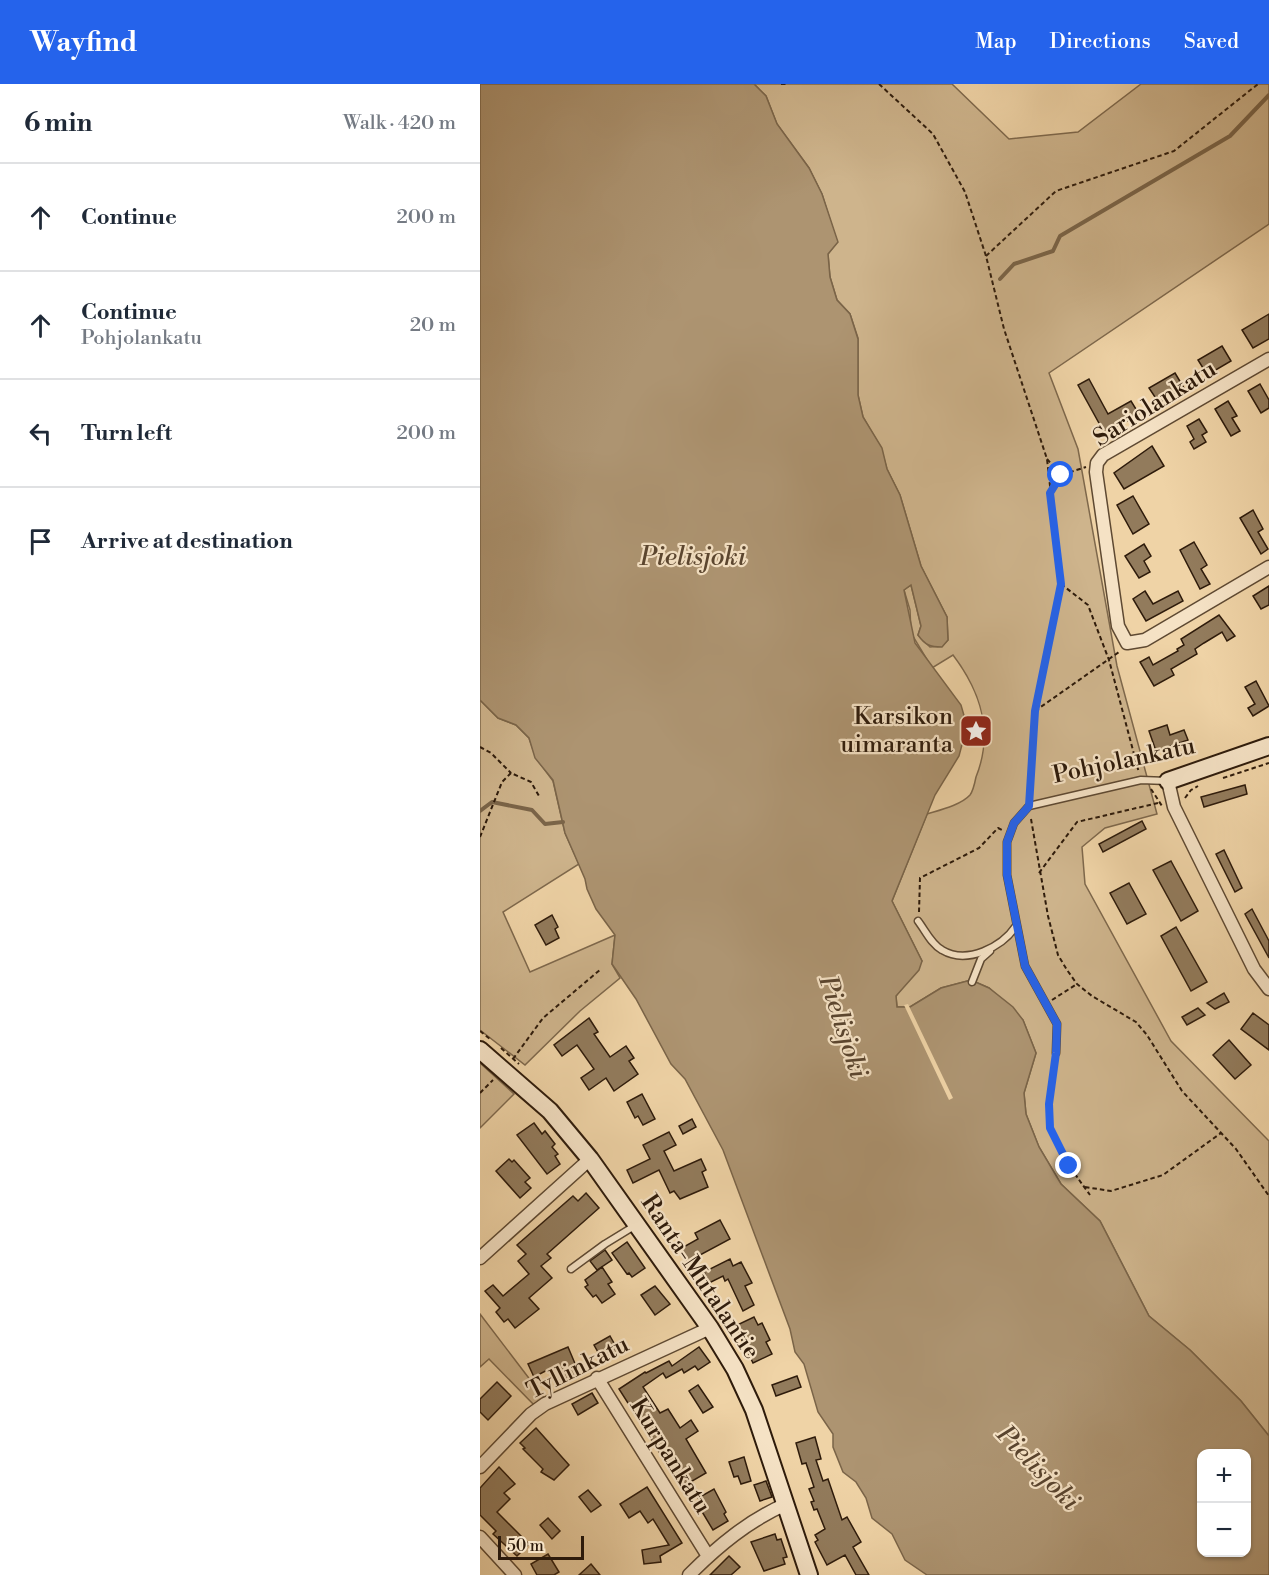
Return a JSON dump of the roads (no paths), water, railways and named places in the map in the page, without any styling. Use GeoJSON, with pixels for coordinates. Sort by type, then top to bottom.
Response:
{"type":"FeatureCollection","features":[{"type":"Feature","properties":{"kind":"street","name":"Sariolankatu"},"geometry":{"type":"LineString","coordinates":[[1269,359],[1103,455],[1097,463],[1096,472],[1118,626],[1127,644],[1144,640],[1269,567]]}},
{"type":"Feature","properties":{"kind":"street","name":"Pohjolankatu"},"geometry":{"type":"LineString","coordinates":[[1168,781],[1269,746]]}},
{"type":"Feature","properties":{"kind":"street"},"geometry":{"type":"LineString","coordinates":[[1168,781],[1174,807],[1254,969],[1269,990]]}},
{"type":"Feature","properties":{"kind":"street","name":"Ranta-Mutalantie"},"geometry":{"type":"LineString","coordinates":[[480,1050],[550,1111],[590,1160],[710,1328],[735,1369],[754,1410],[809,1575]]}},
{"type":"Feature","properties":{"kind":"street"},"geometry":{"type":"LineString","coordinates":[[480,1258],[590,1160]]}},
{"type":"Feature","properties":{"kind":"street","name":"Tyllinkatu"},"geometry":{"type":"LineString","coordinates":[[480,1467],[531,1414],[545,1404],[597,1378],[710,1328]]}},
{"type":"Feature","properties":{"kind":"street","name":"Kurpankatu"},"geometry":{"type":"LineString","coordinates":[[597,1378],[708,1556]]}},
{"type":"Feature","properties":{"kind":"street"},"geometry":{"type":"LineString","coordinates":[[689,1575],[741,1528],[786,1504]]}},
{"type":"Feature","properties":{"kind":"street"},"geometry":{"type":"LineString","coordinates":[[481,1538],[515,1575]]}},
{"type":"Feature","properties":{"kind":"lane","name":"Pohjolankatu"},"geometry":{"type":"LineString","coordinates":[[1016,926],[1007,875],[1007,842],[1011,832],[1029,806],[1141,780],[1168,781]]}},
{"type":"Feature","properties":{"kind":"lane"},"geometry":{"type":"LineString","coordinates":[[918,921],[942,951],[959,955],[993,948]]}},
{"type":"Feature","properties":{"kind":"lane"},"geometry":{"type":"LineString","coordinates":[[972,982],[981,959],[1008,938],[1016,926]]}},
{"type":"Feature","properties":{"kind":"lane"},"geometry":{"type":"LineString","coordinates":[[1016,926],[1025,966],[1057,1024],[1056,1053]]}},
{"type":"Feature","properties":{"kind":"lane"},"geometry":{"type":"LineString","coordinates":[[571,1269],[605,1244],[637,1225]]}},
{"type":"Feature","properties":{"kind":"water","name":"Pielisjoki"},"geometry":{"type":"Polygon","coordinates":[[[480,84],[754,84],[766,96],[777,124],[809,168],[822,194],[838,242],[828,254],[830,277],[837,300],[850,314],[858,339],[858,395],[863,417],[882,448],[887,469],[900,495],[921,566],[947,617],[948,640],[942,647],[926,643],[918,635],[921,626],[911,585],[904,590],[915,643],[961,705],[967,726],[959,756],[935,795],[892,901],[922,961],[919,970],[896,996],[897,1007],[910,1007],[941,988],[971,980],[989,988],[1013,1007],[1023,1020],[1036,1053],[1024,1093],[1026,1114],[1039,1147],[1061,1184],[1100,1221],[1149,1316],[1190,1350],[1241,1401],[1269,1436],[1269,1575],[927,1575],[905,1560],[892,1534],[872,1518],[866,1498],[856,1482],[843,1472],[833,1447],[833,1434],[818,1412],[804,1364],[795,1352],[790,1329],[723,1150],[685,1079],[671,1064],[636,999],[612,964],[615,935],[596,909],[587,889],[565,833],[553,780],[535,758],[529,738],[516,725],[498,718],[480,700],[480,84]]]}},
{"type":"Feature","properties":{"kind":"waterway"},"geometry":{"type":"LineString","coordinates":[[1000,279],[1014,264],[1053,251],[1060,236],[1230,136],[1269,95]]}},
{"type":"Feature","properties":{"kind":"waterway"},"geometry":{"type":"LineString","coordinates":[[480,811],[492,802],[532,810],[545,824],[563,822]]}},
{"type":"Feature","properties":{"kind":"place","name":"Karsikon uimaranta"},"geometry":{"type":"Point","coordinates":[976,731]}}]}
